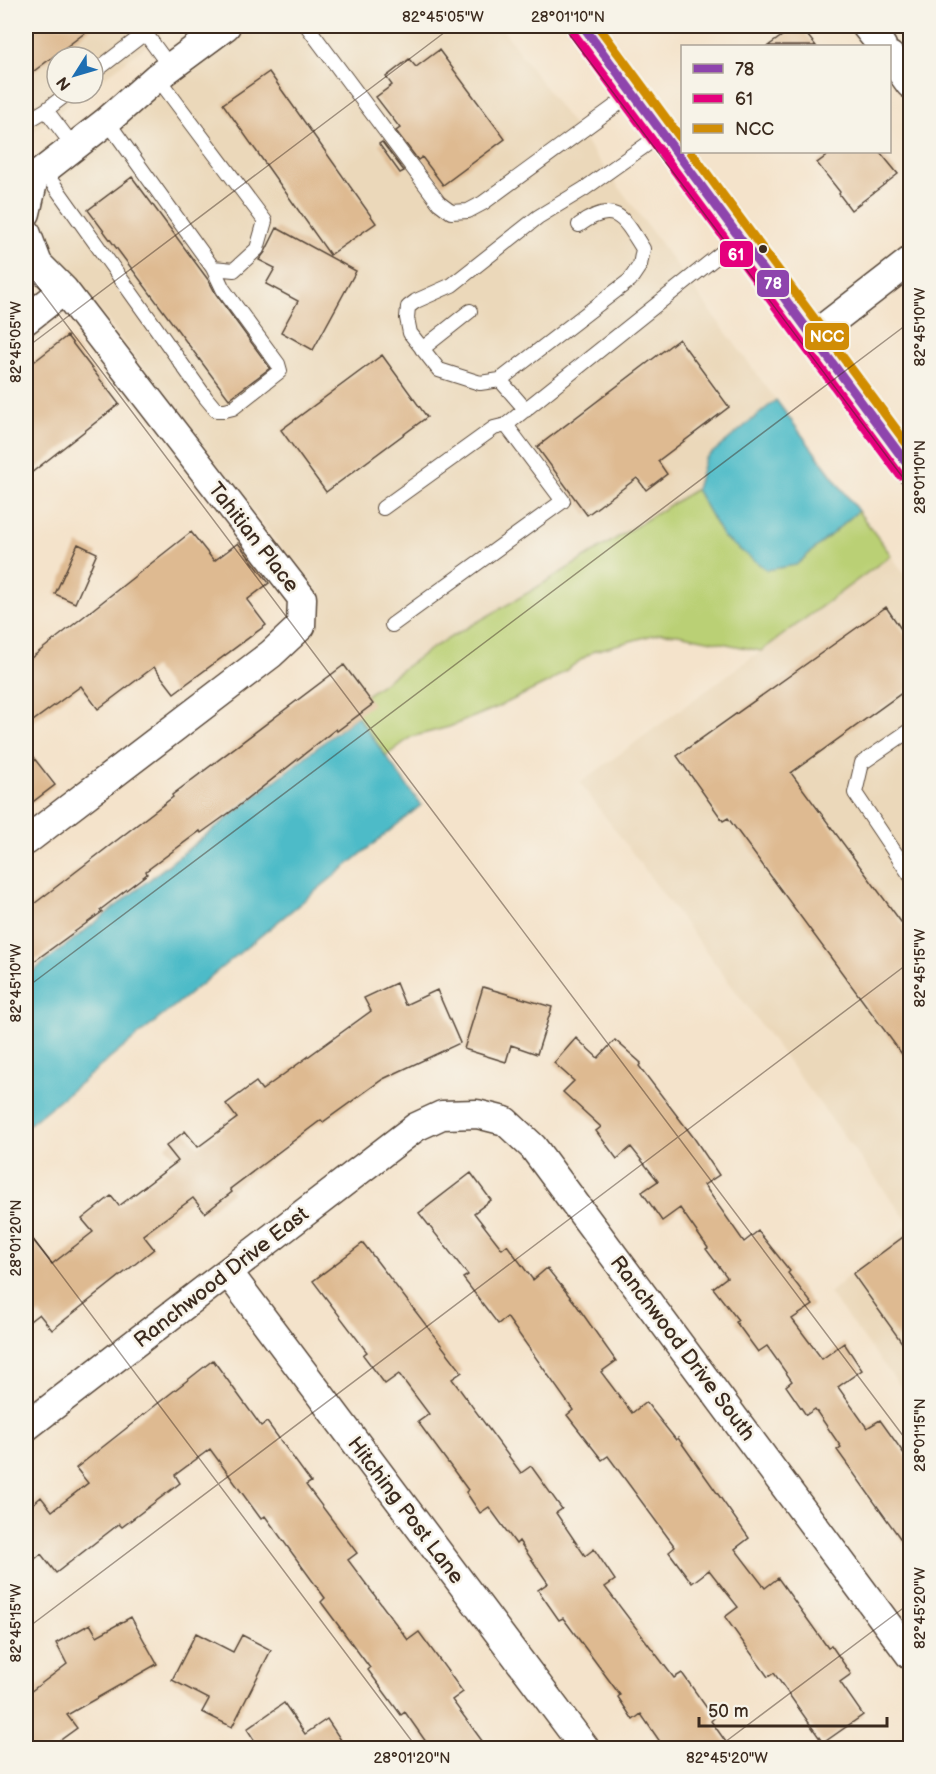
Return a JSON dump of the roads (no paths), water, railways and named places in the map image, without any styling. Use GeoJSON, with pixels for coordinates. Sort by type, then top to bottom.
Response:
{"type":"FeatureCollection","features":[{"type":"Feature","properties":{"kind":"main road"},"geometry":{"type":"LineString","coordinates":[[583,26],[910,468]]}},
{"type":"Feature","properties":{"kind":"street"},"geometry":{"type":"LineString","coordinates":[[26,213],[34,178],[107,121],[164,72],[226,26]]}},
{"type":"Feature","properties":{"kind":"street"},"geometry":{"type":"LineString","coordinates":[[866,26],[881,45]]}},
{"type":"Feature","properties":{"kind":"street"},"geometry":{"type":"LineString","coordinates":[[891,57],[910,84]]}},
{"type":"Feature","properties":{"kind":"street","name":"Tahitian Place"},"geometry":{"type":"LineString","coordinates":[[26,232],[38,264],[64,290],[302,598],[301,626],[271,654],[26,841]]}},
{"type":"Feature","properties":{"kind":"street"},"geometry":{"type":"LineString","coordinates":[[813,336],[910,261]]}},
{"type":"Feature","properties":{"kind":"street"},"geometry":{"type":"LineString","coordinates":[[26,320],[64,290]]}},
{"type":"Feature","properties":{"kind":"street","name":"Ranchwood Drive South"},"geometry":{"type":"LineString","coordinates":[[416,1127],[442,1115],[477,1114],[505,1121],[533,1147],[910,1655]]}},
{"type":"Feature","properties":{"kind":"street","name":"Ranchwood Drive East"},"geometry":{"type":"LineString","coordinates":[[26,1427],[416,1127]]}},
{"type":"Feature","properties":{"kind":"street","name":"Hitching Post Lane"},"geometry":{"type":"LineString","coordinates":[[228,1272],[585,1749]]}},
{"type":"Feature","properties":{"kind":"lane"},"geometry":{"type":"LineString","coordinates":[[307,26],[440,203],[451,212],[468,211],[483,203],[633,93]]}},
{"type":"Feature","properties":{"kind":"lane"},"geometry":{"type":"LineString","coordinates":[[105,62],[142,29],[164,72],[265,221],[256,249],[234,270],[213,268]]}},
{"type":"Feature","properties":{"kind":"lane"},"geometry":{"type":"LineString","coordinates":[[26,122],[52,105]]}},
{"type":"Feature","properties":{"kind":"lane"},"geometry":{"type":"LineString","coordinates":[[46,110],[74,147]]}},
{"type":"Feature","properties":{"kind":"lane"},"geometry":{"type":"LineString","coordinates":[[44,171],[216,410],[233,408],[280,371],[278,364],[223,289],[213,268],[107,121]]}},
{"type":"Feature","properties":{"kind":"lane"},"geometry":{"type":"LineString","coordinates":[[579,225],[593,214],[608,211],[620,216],[643,249],[640,265],[630,280],[500,380],[480,383],[439,370],[410,333],[407,318],[408,307],[452,285],[538,217],[584,189],[663,133]]}},
{"type":"Feature","properties":{"kind":"lane"},"geometry":{"type":"LineString","coordinates":[[383,508],[494,428],[506,425],[526,410],[740,238]]}},
{"type":"Feature","properties":{"kind":"lane"},"geometry":{"type":"LineString","coordinates":[[422,349],[470,311]]}},
{"type":"Feature","properties":{"kind":"lane"},"geometry":{"type":"LineString","coordinates":[[500,380],[526,410]]}},
{"type":"Feature","properties":{"kind":"lane"},"geometry":{"type":"LineString","coordinates":[[392,625],[562,501],[506,425]]}},
{"type":"Feature","properties":{"kind":"lane"},"geometry":{"type":"LineString","coordinates":[[910,730],[862,763],[855,793],[910,875]]}},
{"type":"Feature","properties":{"kind":"water"},"geometry":{"type":"Polygon","coordinates":[[[776,400],[858,511],[796,565],[767,570],[723,537],[696,489],[705,459],[776,400]]]}},
{"type":"Feature","properties":{"kind":"water"},"geometry":{"type":"Polygon","coordinates":[[[357,716],[421,805],[26,1127],[26,977],[357,716]]]}}]}
